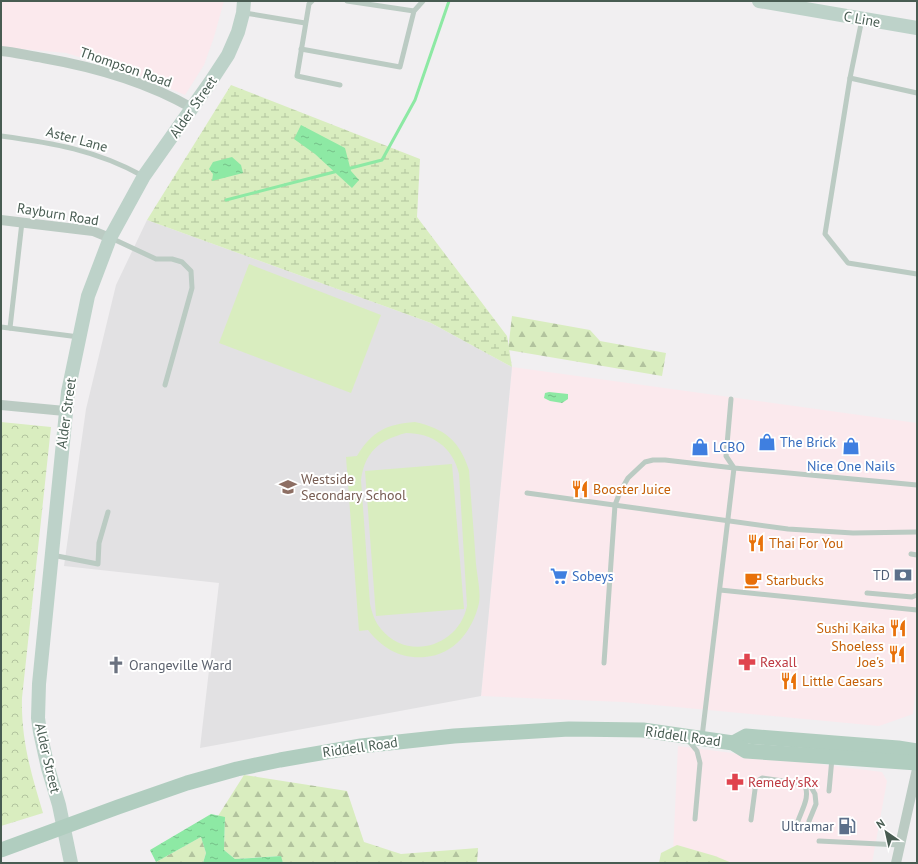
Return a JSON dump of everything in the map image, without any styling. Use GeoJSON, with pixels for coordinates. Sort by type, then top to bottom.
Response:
{"type":"FeatureCollection","features":[{"type":"Feature","properties":{"kind":"main road","name":"Riddell Road"},"geometry":{"type":"LineString","coordinates":[[1,850],[118,807],[210,777],[280,760],[361,746],[454,736],[568,729],[643,730],[732,743],[746,751],[917,762]]}},
{"type":"Feature","properties":{"kind":"main road","name":"Riddell Road"},"geometry":{"type":"LineString","coordinates":[[732,743],[746,736],[898,748],[917,751]]}},
{"type":"Feature","properties":{"kind":"street","name":"C Line"},"geometry":{"type":"LineString","coordinates":[[760,1],[917,28]]}},
{"type":"Feature","properties":{"kind":"street","name":"Alder Street"},"geometry":{"type":"LineString","coordinates":[[71,863],[59,804],[43,748],[38,718],[39,684],[65,411],[79,337],[88,296],[110,238],[144,176],[228,55],[233,45],[244,7]]}},
{"type":"Feature","properties":{"kind":"street","name":"Thompson Road"},"geometry":{"type":"LineString","coordinates":[[1,52],[66,62],[93,68],[176,99],[192,108]]}},
{"type":"Feature","properties":{"kind":"street","name":"Rayburn Road"},"geometry":{"type":"LineString","coordinates":[[1,220],[93,231],[110,238]]}},
{"type":"Feature","properties":{"kind":"street"},"geometry":{"type":"LineString","coordinates":[[1,405],[65,411]]}},
{"type":"Feature","properties":{"kind":"street"},"geometry":{"type":"LineString","coordinates":[[896,863],[917,769]]}},
{"type":"Feature","properties":{"kind":"lane"},"geometry":{"type":"LineString","coordinates":[[312,1],[309,4],[305,23],[297,76],[340,86]]}},
{"type":"Feature","properties":{"kind":"lane"},"geometry":{"type":"LineString","coordinates":[[347,1],[414,11]]}},
{"type":"Feature","properties":{"kind":"lane"},"geometry":{"type":"LineString","coordinates":[[301,49],[400,67],[414,11],[423,1]]}},
{"type":"Feature","properties":{"kind":"lane"},"geometry":{"type":"LineString","coordinates":[[244,7],[305,23]]}},
{"type":"Feature","properties":{"kind":"lane"},"geometry":{"type":"LineString","coordinates":[[862,18],[850,78],[825,234],[848,263],[917,274]]}},
{"type":"Feature","properties":{"kind":"lane"},"geometry":{"type":"LineString","coordinates":[[850,78],[917,93]]}},
{"type":"Feature","properties":{"kind":"lane","name":"Aster Lane"},"geometry":{"type":"LineString","coordinates":[[1,136],[47,142],[88,152],[119,163],[144,176]]}},
{"type":"Feature","properties":{"kind":"lane"},"geometry":{"type":"LineString","coordinates":[[10,328],[22,222]]}},
{"type":"Feature","properties":{"kind":"lane"},"geometry":{"type":"LineString","coordinates":[[110,238],[156,259],[172,259],[182,262],[192,271],[192,288],[166,386]]}},
{"type":"Feature","properties":{"kind":"lane"},"geometry":{"type":"LineString","coordinates":[[1,327],[79,337]]}},
{"type":"Feature","properties":{"kind":"lane"},"geometry":{"type":"LineString","coordinates":[[702,738],[734,468],[726,456],[731,399]]}},
{"type":"Feature","properties":{"kind":"lane"},"geometry":{"type":"LineString","coordinates":[[604,663],[615,504],[628,478],[645,462],[665,460],[917,485]]}},
{"type":"Feature","properties":{"kind":"lane"},"geometry":{"type":"LineString","coordinates":[[527,493],[788,529],[853,533],[917,532]]}},
{"type":"Feature","properties":{"kind":"lane"},"geometry":{"type":"LineString","coordinates":[[51,555],[98,564],[99,543],[108,512]]}},
{"type":"Feature","properties":{"kind":"lane"},"geometry":{"type":"LineString","coordinates":[[911,554],[917,555]]}},
{"type":"Feature","properties":{"kind":"lane"},"geometry":{"type":"LineString","coordinates":[[720,590],[917,610]]}},
{"type":"Feature","properties":{"kind":"lane"},"geometry":{"type":"LineString","coordinates":[[867,593],[912,597],[917,595]]}},
{"type":"Feature","properties":{"kind":"lane"},"geometry":{"type":"LineString","coordinates":[[683,735],[700,757],[695,818]]}},
{"type":"Feature","properties":{"kind":"lane"},"geometry":{"type":"LineString","coordinates":[[829,791],[832,757]]}},
{"type":"Feature","properties":{"kind":"lane"},"geometry":{"type":"LineString","coordinates":[[750,820],[756,782],[762,778],[804,784],[811,787],[815,794],[816,804],[809,821]]}},
{"type":"Feature","properties":{"kind":"lane"},"geometry":{"type":"LineString","coordinates":[[798,821],[807,797],[807,789],[804,784]]}},
{"type":"Feature","properties":{"kind":"lane"},"geometry":{"type":"LineString","coordinates":[[819,841],[900,846]]}},
{"type":"Feature","properties":{"kind":"shaded area"},"geometry":{"type":"Polygon","coordinates":[[[1,1],[224,1],[204,65],[185,95],[135,74],[66,53],[1,47],[1,1]]]}},
{"type":"Feature","properties":{"kind":"shaded area","name":"Westside Secondary School"},"geometry":{"type":"Polygon","coordinates":[[[147,220],[431,323],[512,367],[481,696],[200,748],[219,583],[64,566],[86,409],[116,285],[147,220]]]}},
{"type":"Feature","properties":{"kind":"shaded area"},"geometry":{"type":"Polygon","coordinates":[[[512,367],[917,423],[917,678],[913,714],[879,726],[623,702],[481,696],[512,367]]]}},
{"type":"Feature","properties":{"kind":"shaded area"},"geometry":{"type":"Polygon","coordinates":[[[678,746],[882,772],[887,781],[872,863],[735,863],[673,852],[678,746]]]}},
{"type":"Feature","properties":{"kind":"green space"},"geometry":{"type":"Polygon","coordinates":[[[231,85],[420,159],[417,217],[507,336],[512,367],[431,323],[147,220],[231,85]]]}},
{"type":"Feature","properties":{"kind":"green space"},"geometry":{"type":"Polygon","coordinates":[[[249,264],[381,315],[351,393],[219,343],[249,264]]]}},
{"type":"Feature","properties":{"kind":"green space"},"geometry":{"type":"Polygon","coordinates":[[[512,316],[590,330],[600,341],[666,353],[662,376],[508,350],[512,316]]]}},
{"type":"Feature","properties":{"kind":"green space"},"geometry":{"type":"Polygon","coordinates":[[[1,422],[51,427],[22,698],[25,742],[43,813],[1,826],[1,422]]]}},
{"type":"Feature","properties":{"kind":"green space"},"geometry":{"type":"Polygon","coordinates":[[[415,422],[426,425],[443,432],[450,437],[461,451],[469,470],[479,603],[472,623],[461,639],[445,652],[425,657],[400,654],[380,643],[368,630],[359,631],[346,457],[357,456],[368,440],[381,430],[405,423],[415,422]],[[406,433],[388,439],[375,449],[366,462],[361,480],[370,604],[375,620],[381,629],[392,639],[405,645],[418,647],[431,645],[443,640],[454,631],[462,620],[467,606],[459,474],[456,464],[452,456],[440,443],[433,439],[406,433]]]}},
{"type":"Feature","properties":{"kind":"green space"},"geometry":{"type":"Polygon","coordinates":[[[452,464],[464,609],[376,616],[365,471],[452,464]]]}},
{"type":"Feature","properties":{"kind":"green space"},"geometry":{"type":"Polygon","coordinates":[[[244,775],[347,791],[364,842],[401,854],[478,848],[477,863],[283,863],[280,856],[235,859],[224,850],[225,818],[218,816],[244,775]]]}},
{"type":"Feature","properties":{"kind":"green space"},"geometry":{"type":"Polygon","coordinates":[[[201,837],[206,853],[203,863],[154,863],[201,837]]]}},
{"type":"Feature","properties":{"kind":"green space"},"geometry":{"type":"Polygon","coordinates":[[[677,845],[715,856],[732,863],[659,863],[661,853],[677,845]]]}},
{"type":"Feature","properties":{"kind":"water"},"geometry":{"type":"Polygon","coordinates":[[[301,125],[345,148],[351,171],[359,180],[352,188],[315,154],[294,139],[301,125]]]}},
{"type":"Feature","properties":{"kind":"water"},"geometry":{"type":"Polygon","coordinates":[[[232,157],[241,165],[243,173],[212,181],[213,174],[209,169],[213,162],[232,157]]]}},
{"type":"Feature","properties":{"kind":"water"},"geometry":{"type":"Polygon","coordinates":[[[545,393],[568,394],[568,399],[562,403],[550,401],[544,398],[545,393]]]}},
{"type":"Feature","properties":{"kind":"water"},"geometry":{"type":"Polygon","coordinates":[[[211,814],[225,817],[224,850],[235,859],[281,856],[283,863],[203,863],[206,853],[201,837],[156,862],[150,850],[211,814]]]}},
{"type":"Feature","properties":{"kind":"waterway"},"geometry":{"type":"LineString","coordinates":[[347,169],[382,160],[415,100],[449,1]]}},
{"type":"Feature","properties":{"kind":"waterway"},"geometry":{"type":"LineString","coordinates":[[226,200],[338,171]]}},
{"type":"Feature","properties":{"kind":"place","name":"The Brick"},"geometry":{"type":"Point","coordinates":[767,442]}},
{"type":"Feature","properties":{"kind":"place","name":"Nice One Nails"},"geometry":{"type":"Point","coordinates":[851,446]}},
{"type":"Feature","properties":{"kind":"place","name":"LCBO"},"geometry":{"type":"Point","coordinates":[700,447]}},
{"type":"Feature","properties":{"kind":"place","name":"Westside Secondary School"},"geometry":{"type":"Point","coordinates":[288,487]}},
{"type":"Feature","properties":{"kind":"place","name":"Booster Juice"},"geometry":{"type":"Point","coordinates":[580,489]}},
{"type":"Feature","properties":{"kind":"place","name":"Thai For You"},"geometry":{"type":"Point","coordinates":[756,543]}},
{"type":"Feature","properties":{"kind":"place","name":"TD"},"geometry":{"type":"Point","coordinates":[903,575]}},
{"type":"Feature","properties":{"kind":"place","name":"Sobeys"},"geometry":{"type":"Point","coordinates":[559,576]}},
{"type":"Feature","properties":{"kind":"place","name":"Starbucks"},"geometry":{"type":"Point","coordinates":[753,580]}},
{"type":"Feature","properties":{"kind":"place","name":"Sushi Kaika"},"geometry":{"type":"Point","coordinates":[898,628]}},
{"type":"Feature","properties":{"kind":"place","name":"Shoeless Joe's"},"geometry":{"type":"Point","coordinates":[897,654]}},
{"type":"Feature","properties":{"kind":"place","name":"Rexall"},"geometry":{"type":"Point","coordinates":[747,662]}},
{"type":"Feature","properties":{"kind":"place","name":"Orangeville Ward"},"geometry":{"type":"Point","coordinates":[116,665]}},
{"type":"Feature","properties":{"kind":"place","name":"Little Caesars"},"geometry":{"type":"Point","coordinates":[789,681]}},
{"type":"Feature","properties":{"kind":"place","name":"Remedy'sRx"},"geometry":{"type":"Point","coordinates":[735,782]}},
{"type":"Feature","properties":{"kind":"place","name":"Ultramar"},"geometry":{"type":"Point","coordinates":[847,826]}}]}
